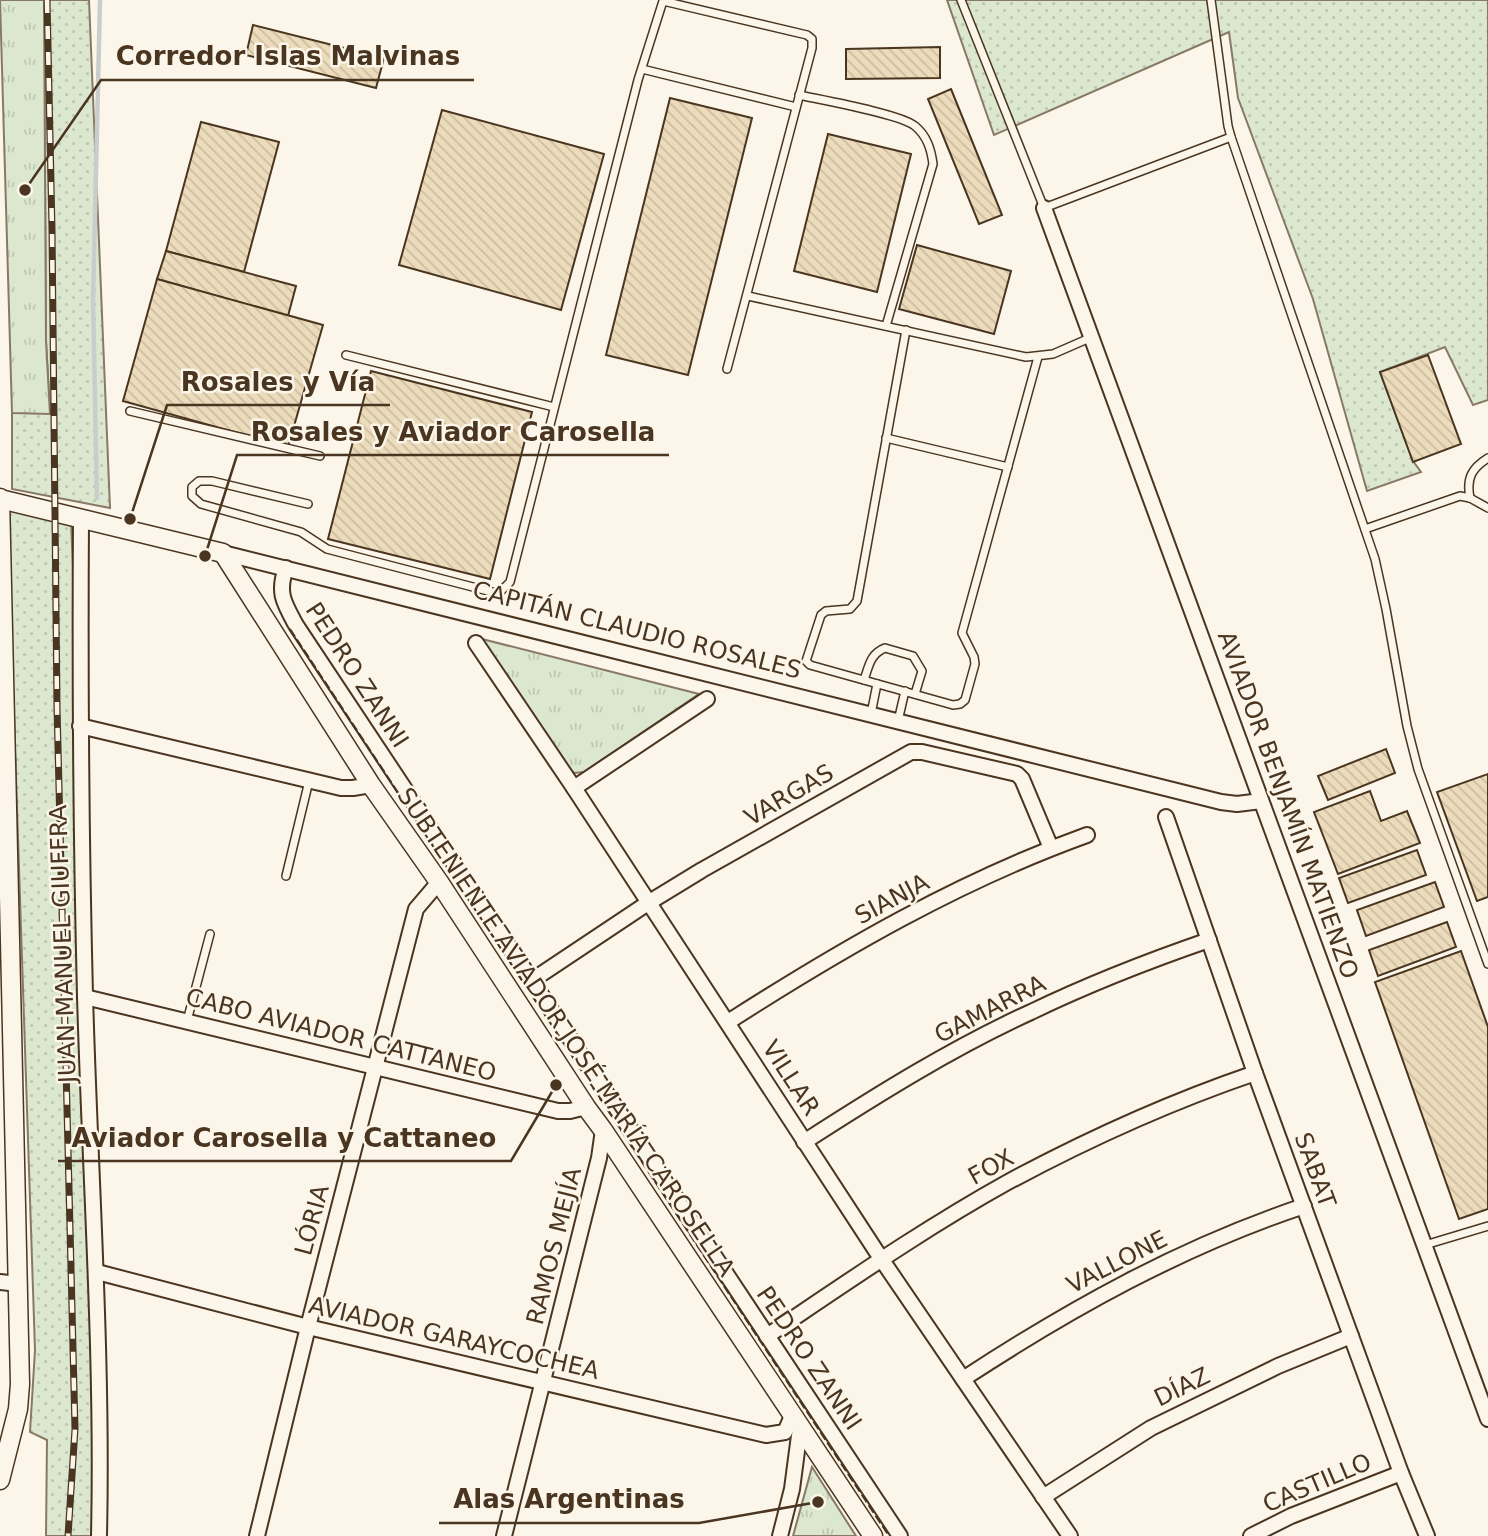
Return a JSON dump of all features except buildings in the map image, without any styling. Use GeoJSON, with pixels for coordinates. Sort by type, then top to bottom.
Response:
{"type":"FeatureCollection","features":[{"type":"Feature","properties":{"kind":"street","name":"AVIADOR BENJAMÍN MATIENZO"},"geometry":{"type":"LineString","coordinates":[[1044,208],[1488,1419]]}},
{"type":"Feature","properties":{"kind":"street","name":"CAPITÁN CLAUDIO ROSALES"},"geometry":{"type":"LineString","coordinates":[[0,499],[1222,802],[1237,804],[1261,800]]}},
{"type":"Feature","properties":{"kind":"street"},"geometry":{"type":"LineString","coordinates":[[0,499],[9,1283],[20,1396],[3,1458],[0,1480]]}},
{"type":"Feature","properties":{"kind":"street","name":"JUAN MANUEL GIUFFRA"},"geometry":{"type":"LineString","coordinates":[[81,518],[80,726],[85,997],[101,1439],[99,1536]]}},
{"type":"Feature","properties":{"kind":"street","name":"SUBTENIENTE AVIADOR JOSÉ MARÍA CAROSELLA"},"geometry":{"type":"LineString","coordinates":[[223,553],[371,785],[439,881],[586,1107],[873,1536]]}},
{"type":"Feature","properties":{"kind":"street","name":"PEDRO ZANNI"},"geometry":{"type":"LineString","coordinates":[[286,568],[281,593],[296,625],[900,1536]]}},
{"type":"Feature","properties":{"kind":"street","name":"VILLAR"},"geometry":{"type":"LineString","coordinates":[[476,643],[574,788],[882,1260],[1070,1536]]}},
{"type":"Feature","properties":{"kind":"street"},"geometry":{"type":"LineString","coordinates":[[574,788],[707,699]]}},
{"type":"Feature","properties":{"kind":"street"},"geometry":{"type":"LineString","coordinates":[[80,726],[353,789],[371,785]]}},
{"type":"Feature","properties":{"kind":"street","name":"VARGAS"},"geometry":{"type":"LineString","coordinates":[[531,981],[648,903],[911,752],[922,752],[1017,774],[1022,779],[1051,848]]}},
{"type":"Feature","properties":{"kind":"street","name":"SABAT"},"geometry":{"type":"LineString","coordinates":[[1166,817],[1255,1073],[1401,1473],[1427,1536]]}},
{"type":"Feature","properties":{"kind":"street","name":"SIANJA"},"geometry":{"type":"LineString","coordinates":[[727,1022],[887,926],[1006,866],[1087,835]]}},
{"type":"Feature","properties":{"kind":"street","name":"LÓRIA"},"geometry":{"type":"LineString","coordinates":[[257,1536],[308,1326],[416,909],[439,881]]}},
{"type":"Feature","properties":{"kind":"street","name":"GAMARRA"},"geometry":{"type":"LineString","coordinates":[[804,1142],[900,1082],[1029,1013],[1141,964],[1209,940]]}},
{"type":"Feature","properties":{"kind":"street","name":"CABO AVIADOR CATTANEO"},"geometry":{"type":"LineString","coordinates":[[85,997],[558,1111],[586,1107]]}},
{"type":"Feature","properties":{"kind":"street","name":"FOX"},"geometry":{"type":"LineString","coordinates":[[767,1336],[964,1208],[1064,1154],[1190,1096],[1255,1073]]}},
{"type":"Feature","properties":{"kind":"street","name":"RAMOS MEJÍA"},"geometry":{"type":"LineString","coordinates":[[504,1536],[600,1158],[603,1130]]}},
{"type":"Feature","properties":{"kind":"street","name":"VALLONE"},"geometry":{"type":"LineString","coordinates":[[962,1379],[1029,1336],[1139,1275],[1211,1241],[1304,1206]]}},
{"type":"Feature","properties":{"kind":"street","name":"AVIADOR GARAYCOCHEA"},"geometry":{"type":"LineString","coordinates":[[97,1272],[308,1326],[766,1434],[785,1432],[796,1422]]}},
{"type":"Feature","properties":{"kind":"street","name":"DÍAZ"},"geometry":{"type":"LineString","coordinates":[[1043,1497],[1151,1428],[1278,1366],[1351,1336]]}},
{"type":"Feature","properties":{"kind":"street"},"geometry":{"type":"LineString","coordinates":[[780,1536],[792,1489],[796,1422]]}},
{"type":"Feature","properties":{"kind":"street","name":"CASTILLO"},"geometry":{"type":"LineString","coordinates":[[1251,1536],[1291,1516],[1401,1473]]}},
{"type":"Feature","properties":{"kind":"lane"},"geometry":{"type":"LineString","coordinates":[[961,0],[1044,208],[1231,136]]}},
{"type":"Feature","properties":{"kind":"lane"},"geometry":{"type":"LineString","coordinates":[[1210,0],[1228,126],[1375,559],[1407,726],[1418,769],[1488,964]]}},
{"type":"Feature","properties":{"kind":"lane"},"geometry":{"type":"LineString","coordinates":[[308,503],[212,481],[199,481],[192,488],[192,496],[201,504],[266,520],[301,532],[327,549],[499,593],[510,582],[642,69],[663,1],[807,34],[812,39],[812,48],[727,369]]}},
{"type":"Feature","properties":{"kind":"lane"},"geometry":{"type":"LineString","coordinates":[[642,69],[796,107]]}},
{"type":"Feature","properties":{"kind":"lane"},"geometry":{"type":"LineString","coordinates":[[799,95],[906,119],[921,132],[931,151],[933,164],[886,326]]}},
{"type":"Feature","properties":{"kind":"lane"},"geometry":{"type":"LineString","coordinates":[[748,296],[1026,357],[1053,354],[1093,337]]}},
{"type":"Feature","properties":{"kind":"lane"},"geometry":{"type":"LineString","coordinates":[[906,330],[857,601],[850,609],[826,611],[821,615],[806,661],[810,665],[953,705],[965,700],[975,664],[962,633],[1038,357]]}},
{"type":"Feature","properties":{"kind":"lane"},"geometry":{"type":"LineString","coordinates":[[346,355],[554,407]]}},
{"type":"Feature","properties":{"kind":"lane"},"geometry":{"type":"LineString","coordinates":[[130,411],[320,456]]}},
{"type":"Feature","properties":{"kind":"lane"},"geometry":{"type":"LineString","coordinates":[[886,439],[1008,467]]}},
{"type":"Feature","properties":{"kind":"lane"},"geometry":{"type":"LineString","coordinates":[[1470,498],[1467,484],[1469,476],[1475,466],[1488,458]]}},
{"type":"Feature","properties":{"kind":"lane"},"geometry":{"type":"LineString","coordinates":[[1365,529],[1460,496],[1470,498],[1488,508]]}},
{"type":"Feature","properties":{"kind":"lane"},"geometry":{"type":"LineString","coordinates":[[864,680],[873,655],[885,648],[913,656],[922,671],[915,694]]}},
{"type":"Feature","properties":{"kind":"lane"},"geometry":{"type":"LineString","coordinates":[[871,714],[877,684]]}},
{"type":"Feature","properties":{"kind":"lane"},"geometry":{"type":"LineString","coordinates":[[898,721],[905,691]]}},
{"type":"Feature","properties":{"kind":"lane"},"geometry":{"type":"LineString","coordinates":[[286,876],[309,780]]}},
{"type":"Feature","properties":{"kind":"lane"},"geometry":{"type":"LineString","coordinates":[[187,1021],[210,934]]}},
{"type":"Feature","properties":{"kind":"lane"},"geometry":{"type":"LineString","coordinates":[[1424,1245],[1488,1226]]}},
{"type":"Feature","properties":{"kind":"green space"},"geometry":{"type":"Polygon","coordinates":[[[0,0],[44,0],[46,341],[50,414],[12,413],[0,0]]]}},
{"type":"Feature","properties":{"kind":"green space"},"geometry":{"type":"Polygon","coordinates":[[[44,0],[89,0],[110,508],[12,489],[12,413],[50,413],[46,341],[44,0]]]}},
{"type":"Feature","properties":{"kind":"green space"},"geometry":{"type":"Polygon","coordinates":[[[947,0],[1488,0],[1488,400],[1473,405],[1445,347],[1380,372],[1413,461],[1421,472],[1367,491],[1313,299],[1238,98],[1229,32],[994,135],[947,0]]]}},
{"type":"Feature","properties":{"kind":"green space"},"geometry":{"type":"Polygon","coordinates":[[[7,507],[71,522],[80,726],[99,1536],[46,1536],[47,1440],[30,1432],[35,1350],[7,507]]]}},
{"type":"Feature","properties":{"kind":"green space"},"geometry":{"type":"Polygon","coordinates":[[[482,639],[699,694],[584,772],[574,773],[566,766],[482,639]]]}},
{"type":"Feature","properties":{"kind":"green space"},"geometry":{"type":"Polygon","coordinates":[[[812,1467],[856,1536],[793,1536],[812,1467]]]}},
{"type":"Feature","properties":{"kind":"waterway"},"geometry":{"type":"LineString","coordinates":[[97,498],[93,301],[100,0]]}},
{"type":"Feature","properties":{"kind":"railway"},"geometry":{"type":"LineString","coordinates":[[47,0],[57,707],[75,1429],[68,1536]]}},
{"type":"Feature","properties":{"kind":"fence"},"geometry":{"type":"LineString","coordinates":[[290,629],[889,1536]]}},
{"type":"Feature","properties":{"kind":"place","name":"Corredor Islas Malvinas"},"geometry":{"type":"Point","coordinates":[25,190]}},
{"type":"Feature","properties":{"kind":"place","name":"Rosales y Vía"},"geometry":{"type":"Point","coordinates":[130,519]}},
{"type":"Feature","properties":{"kind":"place","name":"Rosales y Aviador Carosella"},"geometry":{"type":"Point","coordinates":[205,556]}},
{"type":"Feature","properties":{"kind":"place","name":"Aviador Carosella y Cattaneo"},"geometry":{"type":"Point","coordinates":[556,1085]}},
{"type":"Feature","properties":{"kind":"place","name":"Alas Argentinas"},"geometry":{"type":"Point","coordinates":[818,1502]}}]}
